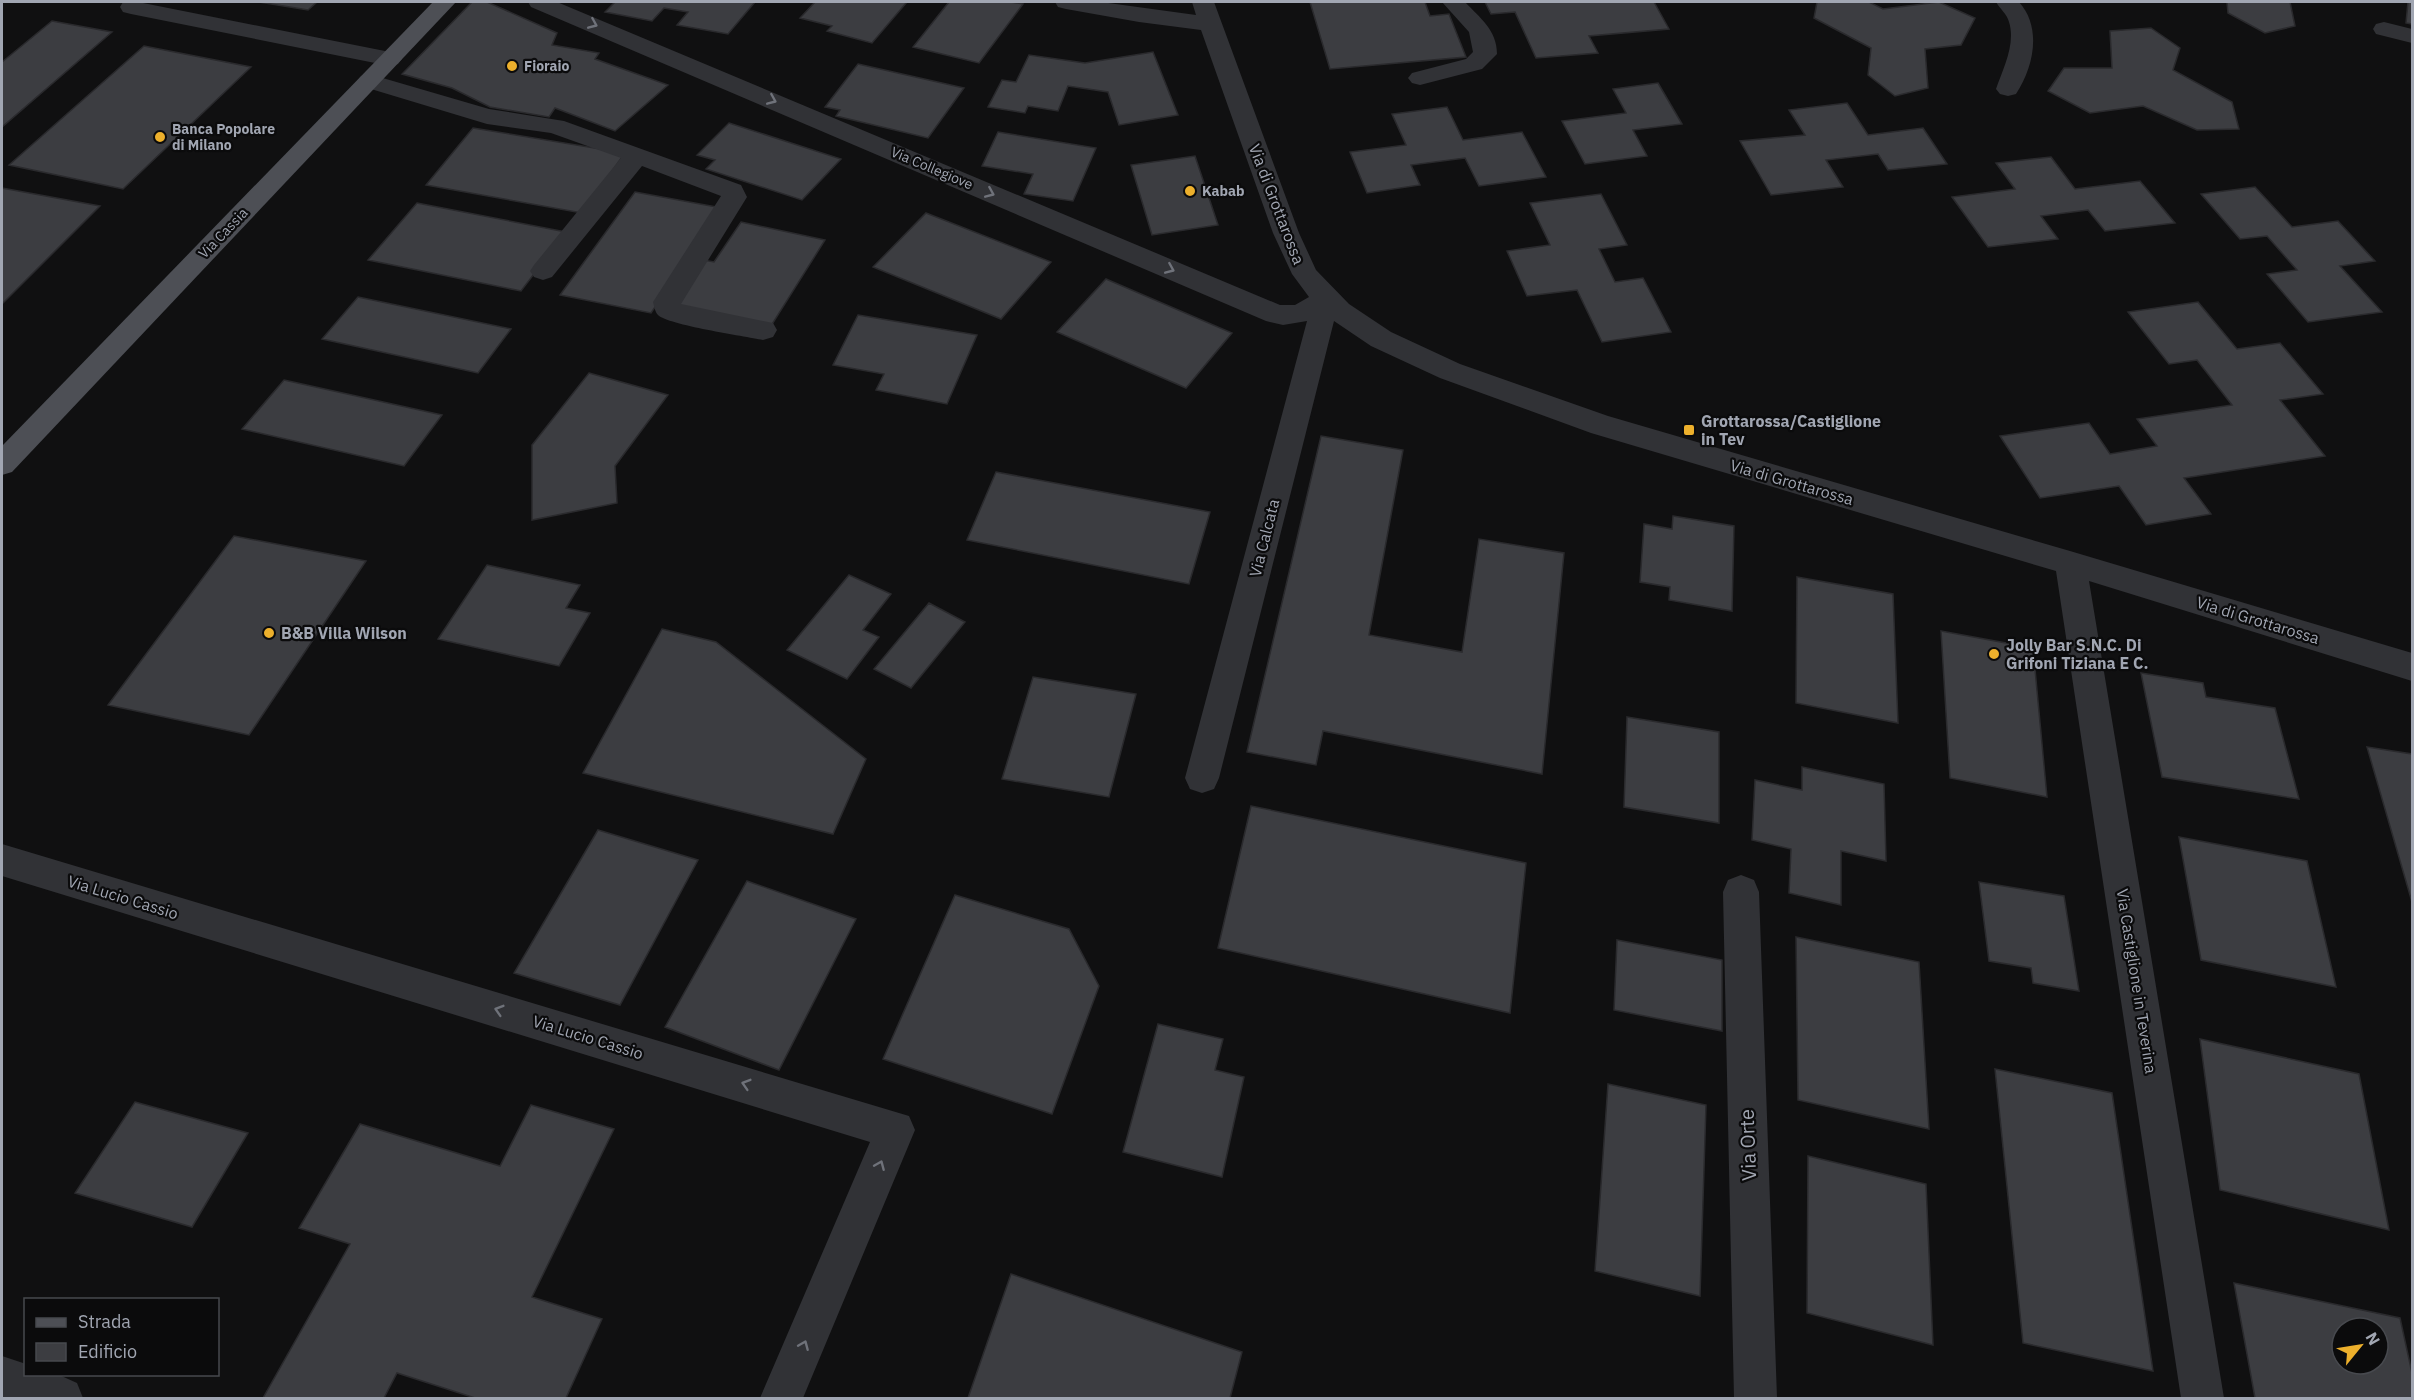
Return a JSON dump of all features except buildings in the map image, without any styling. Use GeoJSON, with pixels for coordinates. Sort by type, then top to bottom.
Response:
{"type":"FeatureCollection","features":[{"type":"Feature","properties":{"kind":"main road","name":"Via Cassia"},"geometry":{"type":"LineString","coordinates":[[3,456],[445,2]]}},
{"type":"Feature","properties":{"kind":"street","name":"Via Collegiove"},"geometry":{"type":"LineString","coordinates":[[539,2],[1276,314],[1290,315],[1308,311],[1326,298]]}},
{"type":"Feature","properties":{"kind":"street"},"geometry":{"type":"LineString","coordinates":[[1066,2],[1148,16],[1207,13]]}},
{"type":"Feature","properties":{"kind":"street"},"geometry":{"type":"LineString","coordinates":[[1420,78],[1474,64],[1485,54],[1486,40],[1478,27],[1453,2]]}},
{"type":"Feature","properties":{"kind":"street"},"geometry":{"type":"LineString","coordinates":[[2007,2],[2022,22],[2025,36],[2008,89]]}},
{"type":"Feature","properties":{"kind":"street"},"geometry":{"type":"LineString","coordinates":[[130,8],[390,59]]}},
{"type":"Feature","properties":{"kind":"street","name":"Via di Grottarossa"},"geometry":{"type":"LineString","coordinates":[[1207,13],[1286,233],[1305,274],[1326,298],[1354,322],[1389,344],[1450,371],[1612,429],[2070,563],[2412,667]]}},
{"type":"Feature","properties":{"kind":"street"},"geometry":{"type":"LineString","coordinates":[[2384,29],[2412,36]]}},
{"type":"Feature","properties":{"kind":"street"},"geometry":{"type":"LineString","coordinates":[[369,81],[487,116],[555,126],[732,191],[734,197],[667,302],[668,309],[677,313],[763,330]]}},
{"type":"Feature","properties":{"kind":"street"},"geometry":{"type":"LineString","coordinates":[[543,271],[637,155]]}},
{"type":"Feature","properties":{"kind":"street","name":"Via Calcata"},"geometry":{"type":"LineString","coordinates":[[1202,778],[1326,298]]}},
{"type":"Feature","properties":{"kind":"street","name":"Via Castiglione in Teverina"},"geometry":{"type":"LineString","coordinates":[[2070,563],[2203,1398]]}},
{"type":"Feature","properties":{"kind":"street","name":"Via Lucio Cassio"},"geometry":{"type":"LineString","coordinates":[[2,860],[896,1130],[782,1398]]}},
{"type":"Feature","properties":{"kind":"street","name":"Via Orte"},"geometry":{"type":"LineString","coordinates":[[1741,892],[1756,1398]]}},
{"type":"Feature","properties":{"kind":"street"},"geometry":{"type":"LineString","coordinates":[[2,1378],[62,1398]]}},
{"type":"Feature","properties":{"kind":"place","name":"Fioraio"},"geometry":{"type":"Point","coordinates":[512,66]}},
{"type":"Feature","properties":{"kind":"place","name":"Banca Popolare di Milano"},"geometry":{"type":"Point","coordinates":[160,137]}},
{"type":"Feature","properties":{"kind":"place","name":"Kabab"},"geometry":{"type":"Point","coordinates":[1190,191]}},
{"type":"Feature","properties":{"kind":"place","name":"Grottarossa/Castiglione in Tev"},"geometry":{"type":"Point","coordinates":[1689,430]}},
{"type":"Feature","properties":{"kind":"place","name":"B&B Villa Wilson"},"geometry":{"type":"Point","coordinates":[269,633]}},
{"type":"Feature","properties":{"kind":"place","name":"Jolly Bar S.N.C. Di Grifoni Tiziana E C."},"geometry":{"type":"Point","coordinates":[1994,654]}}]}
